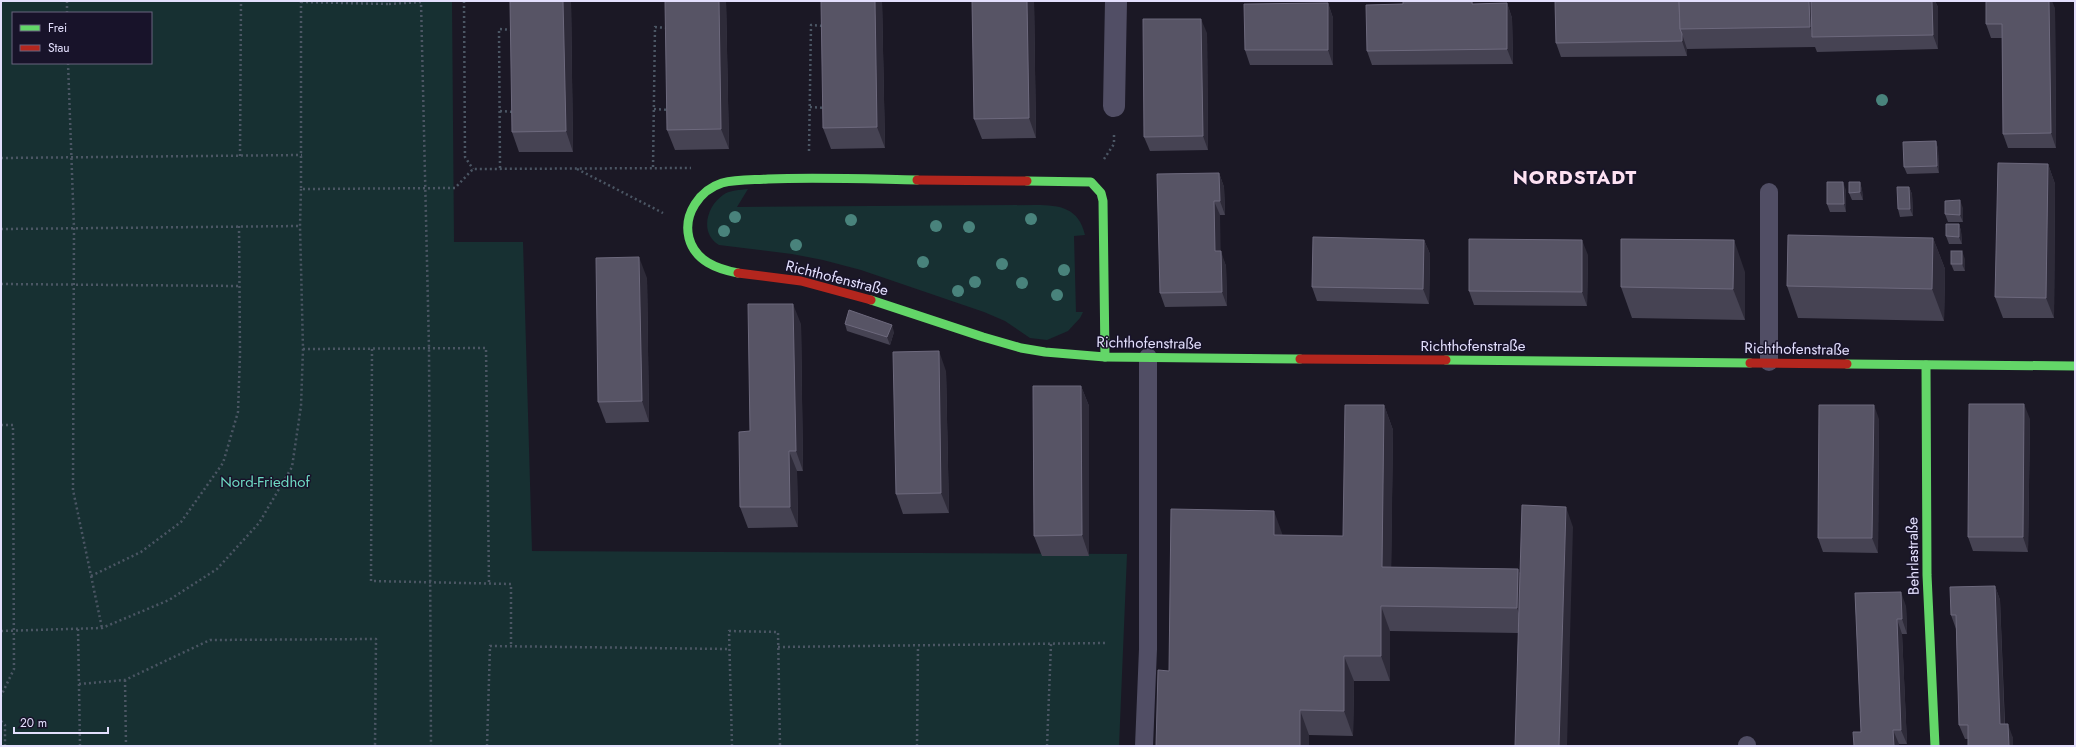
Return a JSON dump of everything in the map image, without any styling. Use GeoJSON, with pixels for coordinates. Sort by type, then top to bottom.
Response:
{"type":"FeatureCollection","features":[{"type":"Feature","properties":{"kind":"street"},"geometry":{"type":"LineString","coordinates":[[1114,106],[1116,1]]}},
{"type":"Feature","properties":{"kind":"street","name":"Richthofenstraße"},"geometry":{"type":"LineString","coordinates":[[1091,182],[809,178],[738,180],[716,186],[702,195],[696,202],[687,233],[693,250],[708,264],[716,268],[732,272],[799,281],[842,290],[1010,346],[1052,354],[1105,357],[2075,366]]}},
{"type":"Feature","properties":{"kind":"street"},"geometry":{"type":"LineString","coordinates":[[1091,182],[1101,193],[1103,201],[1105,357]]}},
{"type":"Feature","properties":{"kind":"street","name":"Behrlastraße"},"geometry":{"type":"LineString","coordinates":[[1926,365],[1926,528],[1935,746]]}},
{"type":"Feature","properties":{"kind":"lane"},"geometry":{"type":"LineString","coordinates":[[1769,192],[1769,362]]}},
{"type":"Feature","properties":{"kind":"lane"},"geometry":{"type":"LineString","coordinates":[[1144,746],[1148,649],[1148,357]]}},
{"type":"Feature","properties":{"kind":"path"},"geometry":{"type":"LineString","coordinates":[[67,1],[67,12]]}},
{"type":"Feature","properties":{"kind":"path"},"geometry":{"type":"LineString","coordinates":[[240,156],[241,1]]}},
{"type":"Feature","properties":{"kind":"path"},"geometry":{"type":"LineString","coordinates":[[464,1],[465,157],[473,169]]}},
{"type":"Feature","properties":{"kind":"path"},"geometry":{"type":"LineString","coordinates":[[1,631],[102,628],[169,600],[217,569],[259,523],[292,467],[301,406],[303,349],[300,226],[302,155],[301,2],[421,2],[426,189],[431,583],[431,746]]}},
{"type":"Feature","properties":{"kind":"path"},"geometry":{"type":"LineString","coordinates":[[809,178],[811,25],[829,26]]}},
{"type":"Feature","properties":{"kind":"path"},"geometry":{"type":"LineString","coordinates":[[653,167],[655,27],[672,28]]}},
{"type":"Feature","properties":{"kind":"path"},"geometry":{"type":"LineString","coordinates":[[500,168],[499,29],[517,30]]}},
{"type":"Feature","properties":{"kind":"path"},"geometry":{"type":"LineString","coordinates":[[68,64],[74,228],[73,490],[102,628]]}},
{"type":"Feature","properties":{"kind":"path"},"geometry":{"type":"LineString","coordinates":[[1091,182],[1114,144],[1114,106]]}},
{"type":"Feature","properties":{"kind":"path"},"geometry":{"type":"LineString","coordinates":[[810,107],[830,108]]}},
{"type":"Feature","properties":{"kind":"path"},"geometry":{"type":"LineString","coordinates":[[654,109],[674,110]]}},
{"type":"Feature","properties":{"kind":"path"},"geometry":{"type":"LineString","coordinates":[[500,111],[518,112]]}},
{"type":"Feature","properties":{"kind":"path"},"geometry":{"type":"LineString","coordinates":[[1,158],[302,155]]}},
{"type":"Feature","properties":{"kind":"path"},"geometry":{"type":"LineString","coordinates":[[301,189],[455,188],[473,169],[653,167],[698,170]]}},
{"type":"Feature","properties":{"kind":"path"},"geometry":{"type":"LineString","coordinates":[[576,168],[688,226]]}},
{"type":"Feature","properties":{"kind":"path"},"geometry":{"type":"LineString","coordinates":[[91,576],[140,552],[181,522],[223,463],[238,412],[240,354],[239,226]]}},
{"type":"Feature","properties":{"kind":"path"},"geometry":{"type":"LineString","coordinates":[[1,229],[300,226]]}},
{"type":"Feature","properties":{"kind":"path"},"geometry":{"type":"LineString","coordinates":[[1,284],[239,286]]}},
{"type":"Feature","properties":{"kind":"path"},"geometry":{"type":"LineString","coordinates":[[372,348],[371,581],[511,584],[511,646]]}},
{"type":"Feature","properties":{"kind":"path"},"geometry":{"type":"LineString","coordinates":[[303,349],[486,348],[489,584]]}},
{"type":"Feature","properties":{"kind":"path"},"geometry":{"type":"LineString","coordinates":[[1,425],[13,425],[14,631],[14,669],[1,696]]}},
{"type":"Feature","properties":{"kind":"path"},"geometry":{"type":"LineString","coordinates":[[78,629],[80,746]]}},
{"type":"Feature","properties":{"kind":"path"},"geometry":{"type":"LineString","coordinates":[[732,746],[729,631],[778,632],[780,746]]}},
{"type":"Feature","properties":{"kind":"path"},"geometry":{"type":"LineString","coordinates":[[79,684],[125,680],[210,640],[376,639],[375,746]]}},
{"type":"Feature","properties":{"kind":"path"},"geometry":{"type":"LineString","coordinates":[[778,647],[1106,643]]}},
{"type":"Feature","properties":{"kind":"path"},"geometry":{"type":"LineString","coordinates":[[1047,746],[1051,644]]}},
{"type":"Feature","properties":{"kind":"path"},"geometry":{"type":"LineString","coordinates":[[487,746],[490,646],[729,649]]}},
{"type":"Feature","properties":{"kind":"path"},"geometry":{"type":"LineString","coordinates":[[917,746],[918,646]]}},
{"type":"Feature","properties":{"kind":"path"},"geometry":{"type":"LineString","coordinates":[[125,680],[126,746]]}},
{"type":"Feature","properties":{"kind":"path"},"geometry":{"type":"LineString","coordinates":[[1,721],[5,725],[5,746]]}},
{"type":"Feature","properties":{"kind":"green space","name":"Nord-Friedhof"},"geometry":{"type":"Polygon","coordinates":[[[1,1],[452,1],[454,242],[523,242],[532,551],[1127,554],[1119,746],[1,746],[1,1]]]}},
{"type":"Feature","properties":{"kind":"green space"},"geometry":{"type":"Polygon","coordinates":[[[748,189],[737,207],[1036,205],[1060,207],[1073,214],[1078,219],[1085,235],[1074,236],[1076,312],[1083,312],[1080,318],[1068,331],[1047,340],[1030,338],[1005,321],[984,312],[861,270],[792,254],[719,245],[709,234],[707,227],[709,212],[717,200],[726,193],[735,190],[748,189]]]}},
{"type":"Feature","properties":{"kind":"building"},"geometry":{"type":"Polygon","coordinates":[[[510,1],[563,1],[566,131],[512,132],[510,1]]]}},
{"type":"Feature","properties":{"kind":"building"},"geometry":{"type":"Polygon","coordinates":[[[665,1],[719,1],[721,129],[667,130],[665,1]]]}},
{"type":"Feature","properties":{"kind":"building"},"geometry":{"type":"Polygon","coordinates":[[[821,1],[875,1],[877,127],[823,128],[821,1]]]}},
{"type":"Feature","properties":{"kind":"building"},"geometry":{"type":"Polygon","coordinates":[[[972,1],[1027,1],[1029,118],[974,119],[972,1]]]}},
{"type":"Feature","properties":{"kind":"building"},"geometry":{"type":"Polygon","coordinates":[[[1403,1],[1472,1],[1472,4],[1507,3],[1507,49],[1367,51],[1366,5],[1403,4],[1403,1]]]}},
{"type":"Feature","properties":{"kind":"building"},"geometry":{"type":"Polygon","coordinates":[[[1555,1],[1679,1],[1682,41],[1556,43],[1555,1]]]}},
{"type":"Feature","properties":{"kind":"building"},"geometry":{"type":"Polygon","coordinates":[[[1679,1],[1809,1],[1810,27],[1680,29],[1679,1]]]}},
{"type":"Feature","properties":{"kind":"building"},"geometry":{"type":"Polygon","coordinates":[[[1811,1],[1932,1],[1933,35],[1812,37],[1811,1]]]}},
{"type":"Feature","properties":{"kind":"building"},"geometry":{"type":"Polygon","coordinates":[[[1986,1],[2049,1],[2051,133],[2003,134],[2002,24],[1986,24],[1986,1]]]}},
{"type":"Feature","properties":{"kind":"building"},"geometry":{"type":"Polygon","coordinates":[[[1328,3],[1328,50],[1245,50],[1244,4],[1328,3]]]}},
{"type":"Feature","properties":{"kind":"building"},"geometry":{"type":"Polygon","coordinates":[[[1143,19],[1201,19],[1203,136],[1144,137],[1143,19]]]}},
{"type":"Feature","properties":{"kind":"building"},"geometry":{"type":"Polygon","coordinates":[[[1936,141],[1937,166],[1904,167],[1903,142],[1936,141]]]}},
{"type":"Feature","properties":{"kind":"building"},"geometry":{"type":"Polygon","coordinates":[[[1998,163],[2048,164],[2046,298],[1995,297],[1998,163]]]}},
{"type":"Feature","properties":{"kind":"building"},"geometry":{"type":"Polygon","coordinates":[[[1219,173],[1220,201],[1214,201],[1215,251],[1221,251],[1222,292],[1160,293],[1157,174],[1219,173]]]}},
{"type":"Feature","properties":{"kind":"building"},"geometry":{"type":"Polygon","coordinates":[[[1827,182],[1843,182],[1844,204],[1827,204],[1827,182]]]}},
{"type":"Feature","properties":{"kind":"building"},"geometry":{"type":"Polygon","coordinates":[[[1849,182],[1860,182],[1860,192],[1849,193],[1849,182]]]}},
{"type":"Feature","properties":{"kind":"building"},"geometry":{"type":"Polygon","coordinates":[[[1897,187],[1909,187],[1910,209],[1898,209],[1897,187]]]}},
{"type":"Feature","properties":{"kind":"building"},"geometry":{"type":"Polygon","coordinates":[[[1960,200],[1960,215],[1945,214],[1945,201],[1960,200]]]}},
{"type":"Feature","properties":{"kind":"building"},"geometry":{"type":"Polygon","coordinates":[[[1946,224],[1959,224],[1959,237],[1946,236],[1946,224]]]}},
{"type":"Feature","properties":{"kind":"building"},"geometry":{"type":"Polygon","coordinates":[[[1788,235],[1933,238],[1932,289],[1787,286],[1788,235]]]}},
{"type":"Feature","properties":{"kind":"building"},"geometry":{"type":"Polygon","coordinates":[[[1313,237],[1424,240],[1423,289],[1312,287],[1313,237]]]}},
{"type":"Feature","properties":{"kind":"building"},"geometry":{"type":"Polygon","coordinates":[[[1469,239],[1582,240],[1582,292],[1469,291],[1469,239]]]}},
{"type":"Feature","properties":{"kind":"building"},"geometry":{"type":"Polygon","coordinates":[[[1621,239],[1734,240],[1733,289],[1621,287],[1621,239]]]}},
{"type":"Feature","properties":{"kind":"building"},"geometry":{"type":"Polygon","coordinates":[[[1951,251],[1962,251],[1962,264],[1951,264],[1951,251]]]}},
{"type":"Feature","properties":{"kind":"building"},"geometry":{"type":"Polygon","coordinates":[[[639,257],[642,401],[598,402],[596,258],[639,257]]]}},
{"type":"Feature","properties":{"kind":"building"},"geometry":{"type":"Polygon","coordinates":[[[748,304],[793,304],[796,451],[789,451],[790,507],[740,507],[739,432],[750,431],[748,304]]]}},
{"type":"Feature","properties":{"kind":"building"},"geometry":{"type":"Polygon","coordinates":[[[849,310],[892,325],[887,337],[845,324],[849,310]]]}},
{"type":"Feature","properties":{"kind":"building"},"geometry":{"type":"Polygon","coordinates":[[[939,351],[941,493],[896,494],[893,352],[939,351]]]}},
{"type":"Feature","properties":{"kind":"building"},"geometry":{"type":"Polygon","coordinates":[[[1033,386],[1081,386],[1082,535],[1034,536],[1033,386]]]}},
{"type":"Feature","properties":{"kind":"building"},"geometry":{"type":"Polygon","coordinates":[[[1969,404],[2024,404],[2023,537],[1968,537],[1969,404]]]}},
{"type":"Feature","properties":{"kind":"building"},"geometry":{"type":"Polygon","coordinates":[[[1345,405],[1384,405],[1382,567],[1518,569],[1517,608],[1381,606],[1381,656],[1344,656],[1344,711],[1300,710],[1300,746],[1156,746],[1158,670],[1169,671],[1171,509],[1274,511],[1274,535],[1343,536],[1345,405]]]}},
{"type":"Feature","properties":{"kind":"building"},"geometry":{"type":"Polygon","coordinates":[[[1819,405],[1874,405],[1872,538],[1818,538],[1819,405]]]}},
{"type":"Feature","properties":{"kind":"building"},"geometry":{"type":"Polygon","coordinates":[[[1522,505],[1566,507],[1559,746],[1515,746],[1522,505]]]}},
{"type":"Feature","properties":{"kind":"building"},"geometry":{"type":"Polygon","coordinates":[[[1995,586],[2000,724],[2008,724],[2009,746],[1968,746],[1968,725],[1959,725],[1956,615],[1951,615],[1950,587],[1995,586]]]}},
{"type":"Feature","properties":{"kind":"building"},"geometry":{"type":"Polygon","coordinates":[[[1901,592],[1902,619],[1897,619],[1901,730],[1893,730],[1894,746],[1854,746],[1853,732],[1861,732],[1855,593],[1901,592]]]}},
{"type":"Feature","properties":{"kind":"traffic: fast"},"geometry":{"type":"LineString","coordinates":[[738,273],[722,269],[708,263],[696,253],[689,238],[688,229],[691,212],[700,197],[714,186],[733,181],[768,179],[823,178],[917,180]]}},
{"type":"Feature","properties":{"kind":"traffic: fast"},"geometry":{"type":"LineString","coordinates":[[1027,181],[1091,182],[1101,193],[1103,201],[1105,357]]}},
{"type":"Feature","properties":{"kind":"traffic: fast"},"geometry":{"type":"LineString","coordinates":[[871,300],[983,337],[1021,348],[1045,352],[1105,357],[1300,359]]}},
{"type":"Feature","properties":{"kind":"traffic: fast"},"geometry":{"type":"LineString","coordinates":[[1446,360],[1750,363]]}},
{"type":"Feature","properties":{"kind":"traffic: fast"},"geometry":{"type":"LineString","coordinates":[[1847,364],[2075,366]]}},
{"type":"Feature","properties":{"kind":"traffic: fast"},"geometry":{"type":"LineString","coordinates":[[1926,365],[1927,575],[1935,746]]}},
{"type":"Feature","properties":{"kind":"traffic: jam"},"geometry":{"type":"LineString","coordinates":[[917,180],[1027,181]]}},
{"type":"Feature","properties":{"kind":"traffic: jam"},"geometry":{"type":"LineString","coordinates":[[738,273],[801,281],[871,300]]}},
{"type":"Feature","properties":{"kind":"traffic: jam"},"geometry":{"type":"LineString","coordinates":[[1300,359],[1446,360]]}},
{"type":"Feature","properties":{"kind":"traffic: jam"},"geometry":{"type":"LineString","coordinates":[[1750,363],[1847,364]]}},
{"type":"Feature","properties":{"kind":"district","name":"NORDSTADT"},"geometry":{"type":"Point","coordinates":[1575,177]}}]}
